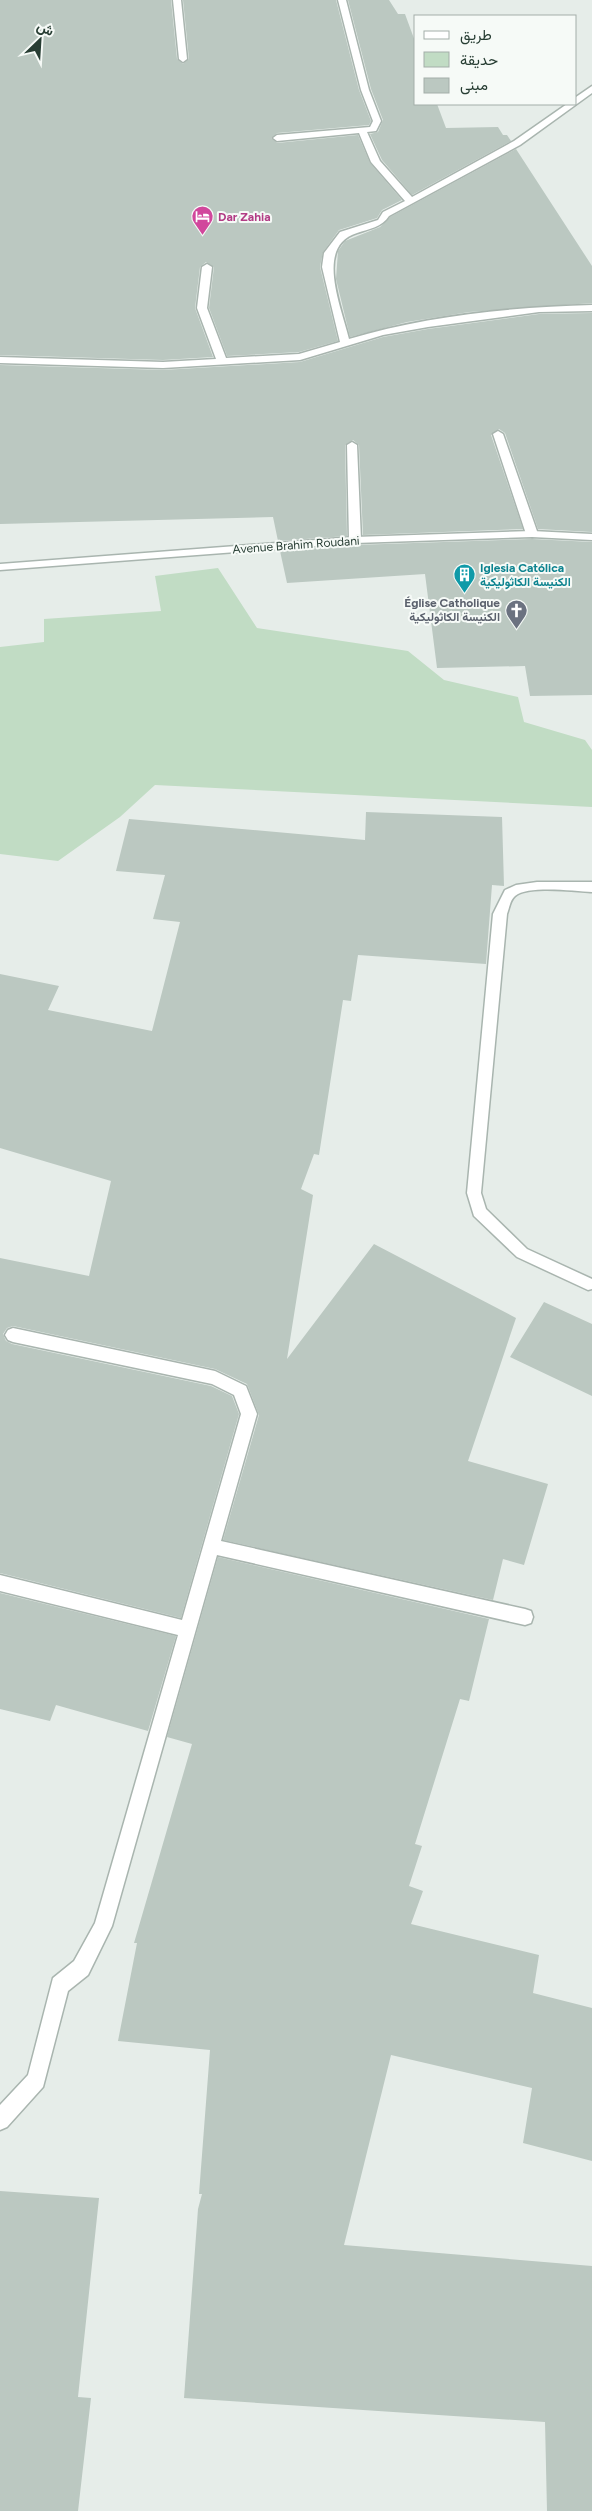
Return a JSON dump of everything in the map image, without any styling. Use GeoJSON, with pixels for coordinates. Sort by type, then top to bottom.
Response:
{"type":"FeatureCollection","features":[{"type":"Feature","properties":{"kind":"street"},"geometry":{"type":"LineString","coordinates":[[177,0],[183,59]]}},
{"type":"Feature","properties":{"kind":"street"},"geometry":{"type":"LineString","coordinates":[[277,138],[362,130],[373,128],[377,120],[365,90],[342,0]]}},
{"type":"Feature","properties":{"kind":"street"},"geometry":{"type":"LineString","coordinates":[[577,100],[592,89]]}},
{"type":"Feature","properties":{"kind":"street"},"geometry":{"type":"LineString","coordinates":[[345,343],[327,267],[329,253],[343,234],[380,222],[386,214],[517,143],[571,105]]}},
{"type":"Feature","properties":{"kind":"street"},"geometry":{"type":"LineString","coordinates":[[362,130],[376,162],[411,202]]}},
{"type":"Feature","properties":{"kind":"street"},"geometry":{"type":"LineString","coordinates":[[208,267],[202,308],[222,361]]}},
{"type":"Feature","properties":{"kind":"street"},"geometry":{"type":"LineString","coordinates":[[0,360],[112,365],[163,365],[300,357],[381,332],[428,324],[539,309],[592,308]]}},
{"type":"Feature","properties":{"kind":"street"},"geometry":{"type":"LineString","coordinates":[[498,434],[532,534]]}},
{"type":"Feature","properties":{"kind":"street"},"geometry":{"type":"LineString","coordinates":[[352,445],[355,540]]}},
{"type":"Feature","properties":{"kind":"street","name":"Avenue Brahim Roudani"},"geometry":{"type":"LineString","coordinates":[[0,567],[355,540],[532,534],[592,537]]}},
{"type":"Feature","properties":{"kind":"street"},"geometry":{"type":"LineString","coordinates":[[588,1284],[522,1253],[480,1212],[474,1193],[500,914],[506,898],[510,892],[523,887],[592,887]]}},
{"type":"Feature","properties":{"kind":"street"},"geometry":{"type":"LineString","coordinates":[[0,2120],[36,2080],[60,1985],[81,1968],[102,1926],[249,1414],[240,1391],[215,1378],[13,1335]]}},
{"type":"Feature","properties":{"kind":"street"},"geometry":{"type":"LineString","coordinates":[[211,1546],[525,1617]]}},
{"type":"Feature","properties":{"kind":"street"},"geometry":{"type":"LineString","coordinates":[[0,1583],[187,1629]]}},
{"type":"Feature","properties":{"kind":"green space"},"geometry":{"type":"Polygon","coordinates":[[[218,568],[257,628],[408,651],[444,680],[518,697],[524,722],[585,740],[592,750],[592,807],[155,785],[120,817],[58,861],[0,854],[0,647],[44,642],[44,619],[161,611],[155,576],[218,568]]]}},
{"type":"Feature","properties":{"kind":"building"},"geometry":{"type":"Polygon","coordinates":[[[0,0],[171,0],[177,59],[183,64],[189,59],[183,0],[336,0],[359,90],[371,121],[369,125],[277,133],[271,138],[277,143],[358,135],[370,163],[402,200],[382,210],[377,218],[339,230],[323,252],[320,267],[338,341],[299,352],[227,356],[209,308],[214,267],[206,262],[200,267],[195,308],[213,357],[163,360],[0,355],[0,0]]]}},
{"type":"Feature","properties":{"kind":"building"},"geometry":{"type":"Polygon","coordinates":[[[348,0],[389,0],[398,14],[405,14],[414,39],[414,105],[437,105],[446,128],[498,127],[503,135],[507,135],[511,141],[412,195],[382,160],[370,134],[378,132],[383,120],[371,89],[348,0]]]}},
{"type":"Feature","properties":{"kind":"building"},"geometry":{"type":"Polygon","coordinates":[[[516,149],[592,266],[592,303],[469,312],[407,322],[350,337],[336,279],[338,251],[345,241],[380,227],[390,217],[516,149]]]}},
{"type":"Feature","properties":{"kind":"building"},"geometry":{"type":"Polygon","coordinates":[[[592,313],[592,532],[538,529],[505,433],[499,429],[491,435],[523,529],[363,535],[359,445],[353,440],[345,445],[347,536],[278,541],[273,517],[0,524],[0,365],[163,370],[300,362],[383,337],[428,329],[539,314],[592,313]]]}},
{"type":"Feature","properties":{"kind":"building"},"geometry":{"type":"Polygon","coordinates":[[[532,539],[592,542],[592,695],[530,696],[525,666],[437,668],[425,574],[287,583],[280,551],[355,545],[532,539]]]}},
{"type":"Feature","properties":{"kind":"building"},"geometry":{"type":"Polygon","coordinates":[[[366,812],[502,817],[504,886],[492,885],[486,964],[358,955],[351,1001],[343,1000],[319,1155],[314,1154],[301,1189],[313,1195],[287,1359],[374,1244],[516,1318],[468,1461],[548,1484],[524,1565],[503,1559],[493,1600],[223,1540],[259,1415],[247,1384],[215,1369],[13,1326],[7,1328],[3,1334],[6,1341],[12,1344],[211,1386],[232,1396],[239,1414],[181,1618],[0,1573],[0,1258],[89,1276],[111,1181],[0,1148],[0,974],[59,986],[48,1010],[152,1031],[180,922],[153,919],[165,875],[116,871],[129,819],[365,840],[366,812]]]}},
{"type":"Feature","properties":{"kind":"building"},"geometry":{"type":"Polygon","coordinates":[[[544,1302],[592,1324],[592,1396],[510,1357],[544,1302]]]}},
{"type":"Feature","properties":{"kind":"building"},"geometry":{"type":"Polygon","coordinates":[[[218,1557],[489,1619],[469,1701],[460,1699],[415,1844],[422,1846],[409,1886],[423,1891],[411,1924],[539,1955],[533,1993],[592,2008],[592,2161],[523,2143],[532,2088],[391,2055],[344,2245],[592,2266],[592,2511],[547,2511],[545,2422],[184,2398],[198,2209],[202,2194],[199,2194],[210,2050],[118,2041],[137,1943],[134,1943],[192,1744],[167,1737],[218,1557]]]}},
{"type":"Feature","properties":{"kind":"building"},"geometry":{"type":"Polygon","coordinates":[[[0,1593],[176,1636],[148,1731],[56,1705],[50,1721],[0,1709],[0,1593]]]}},
{"type":"Feature","properties":{"kind":"building"},"geometry":{"type":"Polygon","coordinates":[[[0,2191],[99,2198],[78,2397],[91,2398],[78,2511],[0,2511],[0,2191]]]}},
{"type":"Feature","properties":{"kind":"place","name":"Dar Zahia"},"geometry":{"type":"Point","coordinates":[202,236]}},
{"type":"Feature","properties":{"kind":"place","name":"Iglesia Católica الكنيسة الكاثوليكية"},"geometry":{"type":"Point","coordinates":[464,594]}},
{"type":"Feature","properties":{"kind":"place","name":"Église Catholique الكنيسة الكاثوليكية"},"geometry":{"type":"Point","coordinates":[516,629]}}]}
